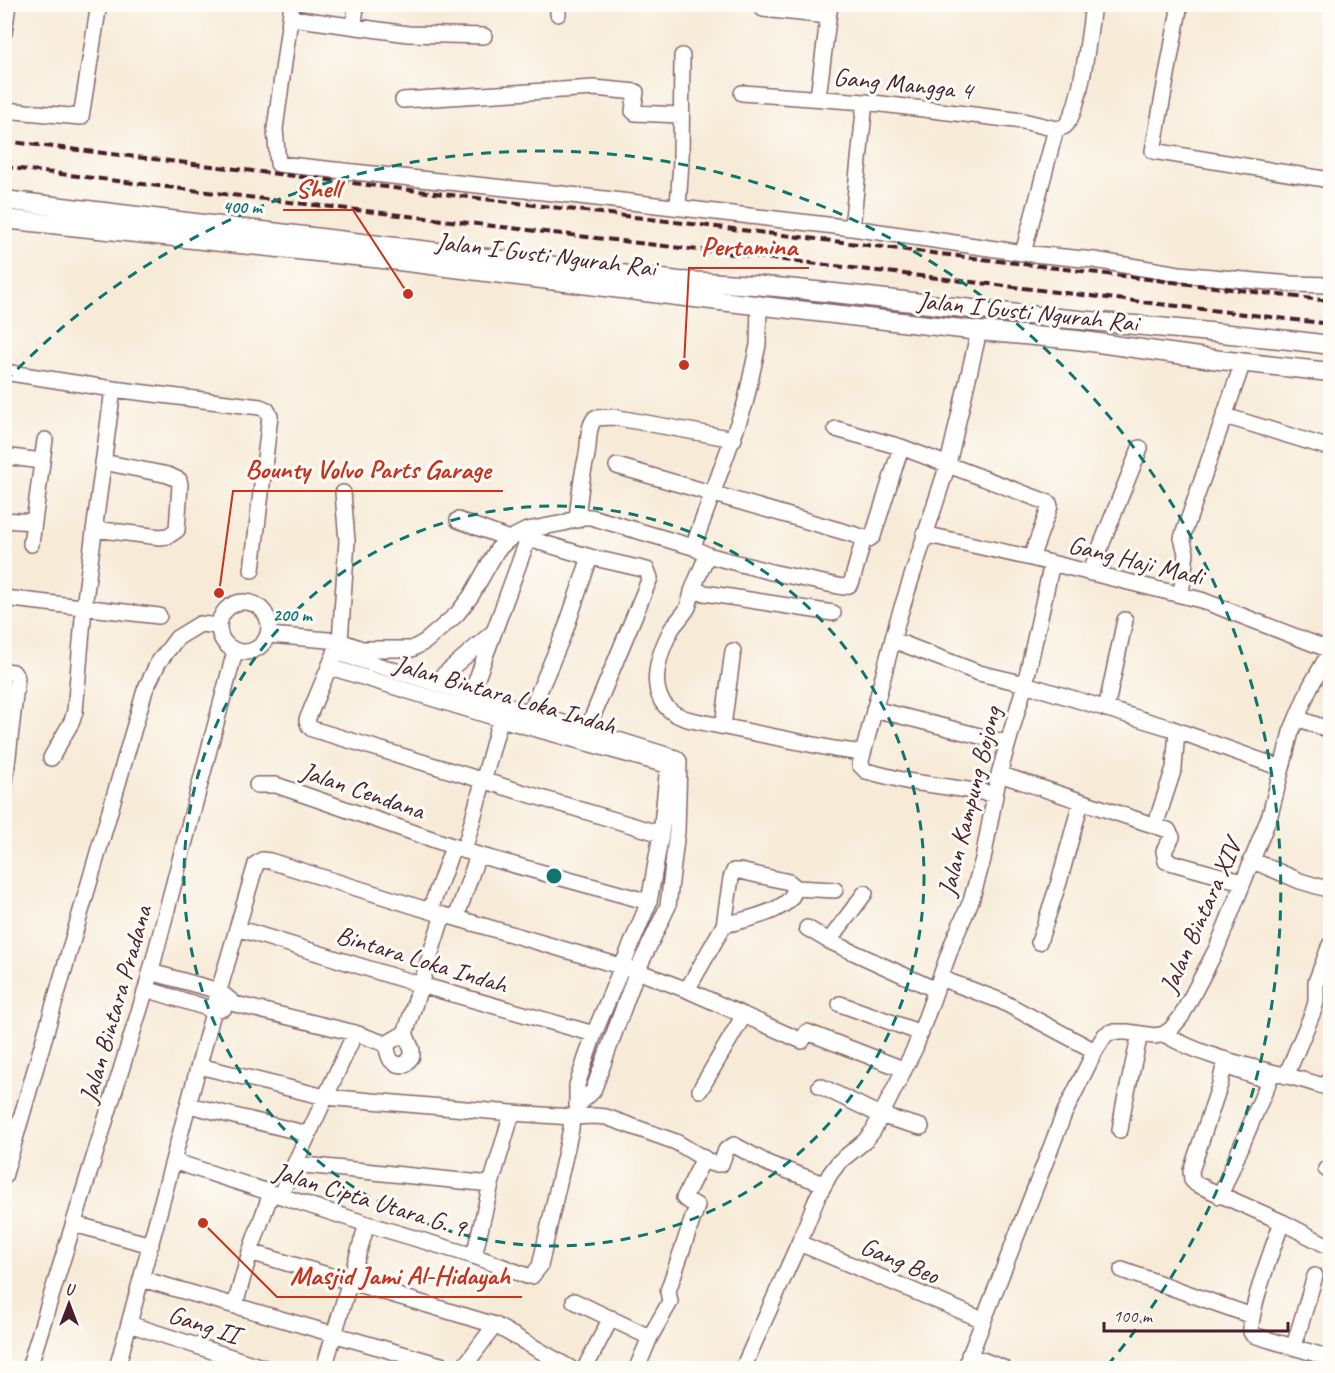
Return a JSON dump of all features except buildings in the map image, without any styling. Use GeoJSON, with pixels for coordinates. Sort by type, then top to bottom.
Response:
{"type":"FeatureCollection","features":[{"type":"Feature","properties":{"kind":"main road","name":"Jalan I Gusti Ngurah Rai"},"geometry":{"type":"LineString","coordinates":[[4,200],[451,267],[759,306],[979,332],[1077,340],[1330,372]]}},
{"type":"Feature","properties":{"kind":"main road","name":"Jalan I Gusti Ngurah Rai"},"geometry":{"type":"LineString","coordinates":[[4,219],[233,234],[668,279],[735,282],[1001,312],[1261,336],[1330,345]]}},
{"type":"Feature","properties":{"kind":"main road"},"geometry":{"type":"LineString","coordinates":[[1243,362],[1261,336]]}},
{"type":"Feature","properties":{"kind":"street"},"geometry":{"type":"LineString","coordinates":[[4,110],[81,117],[99,4]]}},
{"type":"Feature","properties":{"kind":"street"},"geometry":{"type":"LineString","coordinates":[[354,26],[356,4]]}},
{"type":"Feature","properties":{"kind":"street"},"geometry":{"type":"LineString","coordinates":[[1023,253],[1056,129],[1064,127],[1068,121],[1078,96],[1085,65],[1093,4]]}},
{"type":"Feature","properties":{"kind":"street"},"geometry":{"type":"LineString","coordinates":[[1180,4],[1153,151],[1330,180]]}},
{"type":"Feature","properties":{"kind":"street"},"geometry":{"type":"LineString","coordinates":[[759,6],[829,10],[818,97]]}},
{"type":"Feature","properties":{"kind":"street"},"geometry":{"type":"LineString","coordinates":[[4,33],[7,10]]}},
{"type":"Feature","properties":{"kind":"street"},"geometry":{"type":"LineString","coordinates":[[484,36],[408,34],[354,26],[292,11],[275,129],[278,164],[852,228],[1189,275],[1330,285]]}},
{"type":"Feature","properties":{"kind":"street"},"geometry":{"type":"LineString","coordinates":[[678,207],[682,56]]}},
{"type":"Feature","properties":{"kind":"street"},"geometry":{"type":"LineString","coordinates":[[404,100],[594,88],[636,92],[633,111],[635,113],[680,115]]}},
{"type":"Feature","properties":{"kind":"street","name":"Gang Mangga 4"},"geometry":{"type":"LineString","coordinates":[[742,93],[865,102],[1023,121],[1056,129]]}},
{"type":"Feature","properties":{"kind":"street"},"geometry":{"type":"LineString","coordinates":[[852,228],[865,102]]}},
{"type":"Feature","properties":{"kind":"street"},"geometry":{"type":"LineString","coordinates":[[693,547],[746,404],[758,345],[759,306]]}},
{"type":"Feature","properties":{"kind":"street"},"geometry":{"type":"LineString","coordinates":[[979,332],[948,464],[924,534],[893,639],[860,765],[866,771],[906,781],[995,794]]}},
{"type":"Feature","properties":{"kind":"street"},"geometry":{"type":"LineString","coordinates":[[1181,595],[1186,553],[1182,538],[1243,362]]}},
{"type":"Feature","properties":{"kind":"street"},"geometry":{"type":"LineString","coordinates":[[4,372],[113,389],[260,407],[267,410],[270,416],[252,570]]}},
{"type":"Feature","properties":{"kind":"street"},"geometry":{"type":"LineString","coordinates":[[51,758],[72,722],[75,711],[93,529],[113,389]]}},
{"type":"Feature","properties":{"kind":"street"},"geometry":{"type":"LineString","coordinates":[[1225,416],[1330,448]]}},
{"type":"Feature","properties":{"kind":"street"},"geometry":{"type":"LineString","coordinates":[[577,520],[580,480],[586,459],[590,426],[595,418],[613,417],[734,439]]}},
{"type":"Feature","properties":{"kind":"street"},"geometry":{"type":"LineString","coordinates":[[836,429],[901,447],[1049,502],[1050,506],[1031,558]]}},
{"type":"Feature","properties":{"kind":"street"},"geometry":{"type":"LineString","coordinates":[[31,544],[45,440]]}},
{"type":"Feature","properties":{"kind":"street"},"geometry":{"type":"LineString","coordinates":[[617,466],[869,539],[873,536],[901,447]]}},
{"type":"Feature","properties":{"kind":"street"},"geometry":{"type":"LineString","coordinates":[[1090,573],[1140,448]]}},
{"type":"Feature","properties":{"kind":"street"},"geometry":{"type":"LineString","coordinates":[[4,456],[41,461]]}},
{"type":"Feature","properties":{"kind":"street"},"geometry":{"type":"LineString","coordinates":[[93,529],[160,537],[168,536],[177,530],[179,480],[168,475],[103,462]]}},
{"type":"Feature","properties":{"kind":"street"},"geometry":{"type":"LineString","coordinates":[[344,493],[347,541],[335,653],[307,720],[309,726],[312,729],[483,782],[661,834]]}},
{"type":"Feature","properties":{"kind":"street"},"geometry":{"type":"LineString","coordinates":[[269,635],[335,653],[362,649],[412,649],[457,614],[471,596],[497,550],[509,538],[527,530],[577,520],[580,517],[591,517],[693,547],[707,555],[771,572],[843,587],[852,581],[864,538]]}},
{"type":"Feature","properties":{"kind":"street"},"geometry":{"type":"LineString","coordinates":[[4,520],[33,522]]}},
{"type":"Feature","properties":{"kind":"street"},"geometry":{"type":"LineString","coordinates":[[458,520],[509,538]]}},
{"type":"Feature","properties":{"kind":"street","name":"Gang Haji Madi"},"geometry":{"type":"LineString","coordinates":[[924,534],[1201,600],[1330,651]]}},
{"type":"Feature","properties":{"kind":"street"},"geometry":{"type":"LineString","coordinates":[[471,695],[526,544],[530,541],[648,570],[650,578],[587,730]]}},
{"type":"Feature","properties":{"kind":"street"},"geometry":{"type":"LineString","coordinates":[[707,555],[687,608],[673,626],[662,651],[655,678],[658,694],[670,711],[676,717],[862,753]]}},
{"type":"Feature","properties":{"kind":"street"},"geometry":{"type":"LineString","coordinates":[[530,713],[567,628],[590,557]]}},
{"type":"Feature","properties":{"kind":"street"},"geometry":{"type":"LineString","coordinates":[[1052,563],[1024,684],[1176,731],[1281,768]]}},
{"type":"Feature","properties":{"kind":"street"},"geometry":{"type":"LineString","coordinates":[[692,591],[833,612]]}},
{"type":"Feature","properties":{"kind":"street"},"geometry":{"type":"LineString","coordinates":[[4,598],[159,616]]}},
{"type":"Feature","properties":{"kind":"street"},"geometry":{"type":"LineString","coordinates":[[240,603],[248,603],[258,606],[266,614],[269,635],[264,644],[255,650],[235,651],[226,645],[219,626],[225,611],[240,603]]}},
{"type":"Feature","properties":{"kind":"street"},"geometry":{"type":"LineString","coordinates":[[1106,709],[1125,620]]}},
{"type":"Feature","properties":{"kind":"street"},"geometry":{"type":"LineString","coordinates":[[4,1177],[145,690],[158,663],[177,638],[200,624],[219,626]]}},
{"type":"Feature","properties":{"kind":"street"},"geometry":{"type":"LineString","coordinates":[[434,683],[492,634]]}},
{"type":"Feature","properties":{"kind":"street","name":"Jalan Kampung Bojong"},"geometry":{"type":"LineString","coordinates":[[743,1368],[800,1243],[824,1184],[839,1162],[865,1141],[882,1116],[921,1033],[971,901],[983,860],[999,774],[1024,684],[979,673],[893,639]]}},
{"type":"Feature","properties":{"kind":"street","name":"Jalan Bintara Pradana"},"geometry":{"type":"LineString","coordinates":[[29,1368],[151,972],[235,651]]}},
{"type":"Feature","properties":{"kind":"street"},"geometry":{"type":"LineString","coordinates":[[723,726],[733,651]]}},
{"type":"Feature","properties":{"kind":"street","name":"Jalan Bintara XIV"},"geometry":{"type":"LineString","coordinates":[[1164,1034],[1181,1017],[1217,948],[1270,815],[1281,768],[1297,718],[1330,651]]}},
{"type":"Feature","properties":{"kind":"street","name":"Jalan Bintara Loka Indah"},"geometry":{"type":"LineString","coordinates":[[335,653],[471,695],[503,712],[530,713],[587,730],[672,764]]}},
{"type":"Feature","properties":{"kind":"street","name":"Jalan Bintara Loka Indah"},"geometry":{"type":"LineString","coordinates":[[335,653],[503,712],[672,764]]}},
{"type":"Feature","properties":{"kind":"street"},"geometry":{"type":"LineString","coordinates":[[4,671],[12,672],[17,678],[7,737],[4,791]]}},
{"type":"Feature","properties":{"kind":"street"},"geometry":{"type":"LineString","coordinates":[[874,709],[1007,742]]}},
{"type":"Feature","properties":{"kind":"street"},"geometry":{"type":"LineString","coordinates":[[386,1044],[391,1061],[396,1065],[405,1065],[412,1056],[405,1033],[465,851],[503,712]]}},
{"type":"Feature","properties":{"kind":"street"},"geometry":{"type":"LineString","coordinates":[[1297,718],[1330,730]]}},
{"type":"Feature","properties":{"kind":"street"},"geometry":{"type":"LineString","coordinates":[[1155,826],[1174,768],[1176,731]]}},
{"type":"Feature","properties":{"kind":"street"},"geometry":{"type":"LineString","coordinates":[[672,764],[677,831],[669,901],[637,971],[593,1091],[577,1106],[577,1084],[594,1034],[649,902],[672,764]]}},
{"type":"Feature","properties":{"kind":"street"},"geometry":{"type":"LineString","coordinates":[[999,774],[1168,830],[1172,835],[1164,851],[1166,861],[1242,882]]}},
{"type":"Feature","properties":{"kind":"street","name":"Jalan Cendana"},"geometry":{"type":"LineString","coordinates":[[257,785],[276,785],[465,851],[649,902]]}},
{"type":"Feature","properties":{"kind":"street"},"geometry":{"type":"LineString","coordinates":[[1039,942],[1059,882],[1081,802]]}},
{"type":"Feature","properties":{"kind":"street"},"geometry":{"type":"LineString","coordinates":[[443,914],[465,851]]}},
{"type":"Feature","properties":{"kind":"street"},"geometry":{"type":"LineString","coordinates":[[117,1368],[252,871],[262,860],[637,971],[687,990],[802,1041],[807,1032],[903,1069]]}},
{"type":"Feature","properties":{"kind":"street"},"geometry":{"type":"LineString","coordinates":[[1251,860],[1330,890]]}},
{"type":"Feature","properties":{"kind":"street"},"geometry":{"type":"LineString","coordinates":[[687,990],[724,925],[734,871],[789,882],[795,888],[836,890]]}},
{"type":"Feature","properties":{"kind":"street"},"geometry":{"type":"LineString","coordinates":[[724,925],[755,918],[779,907],[792,896],[795,888]]}},
{"type":"Feature","properties":{"kind":"street"},"geometry":{"type":"LineString","coordinates":[[829,941],[865,893]]}},
{"type":"Feature","properties":{"kind":"street","name":"Bintara Loka Indah"},"geometry":{"type":"LineString","coordinates":[[237,928],[421,985],[594,1034]]}},
{"type":"Feature","properties":{"kind":"street"},"geometry":{"type":"LineString","coordinates":[[807,928],[829,941],[938,984],[1001,1001],[1095,1051]]}},
{"type":"Feature","properties":{"kind":"street"},"geometry":{"type":"LineString","coordinates":[[1286,1076],[1316,1002],[1316,982],[1330,945]]}},
{"type":"Feature","properties":{"kind":"street"},"geometry":{"type":"LineString","coordinates":[[151,972],[219,991],[236,1004],[355,1033],[386,1044],[405,1033]]}},
{"type":"Feature","properties":{"kind":"street"},"geometry":{"type":"LineString","coordinates":[[146,989],[214,1010],[236,1004]]}},
{"type":"Feature","properties":{"kind":"street"},"geometry":{"type":"LineString","coordinates":[[840,1004],[921,1033]]}},
{"type":"Feature","properties":{"kind":"street"},"geometry":{"type":"LineString","coordinates":[[700,1090],[744,1016]]}},
{"type":"Feature","properties":{"kind":"street"},"geometry":{"type":"LineString","coordinates":[[1003,1368],[967,1362],[1064,1114],[1105,1035],[1111,1032],[1148,1036],[1164,1034],[1226,1061],[1325,1086],[1330,1077]]}},
{"type":"Feature","properties":{"kind":"street"},"geometry":{"type":"LineString","coordinates":[[235,1305],[250,1252],[275,1194],[295,1164],[355,1033]]}},
{"type":"Feature","properties":{"kind":"street"},"geometry":{"type":"LineString","coordinates":[[1120,1130],[1140,1034]]}},
{"type":"Feature","properties":{"kind":"street"},"geometry":{"type":"LineString","coordinates":[[1220,1196],[1269,1081],[1224,1065],[1221,1084],[1191,1173],[1192,1180],[1220,1196],[1282,1222],[1330,1246]]}},
{"type":"Feature","properties":{"kind":"street"},"geometry":{"type":"LineString","coordinates":[[199,1066],[325,1097],[572,1118],[606,1117],[676,1142],[713,1164],[718,1165],[726,1150],[734,1145],[769,1164],[824,1184]]}},
{"type":"Feature","properties":{"kind":"street"},"geometry":{"type":"LineString","coordinates":[[820,1086],[882,1116],[921,1127]]}},
{"type":"Feature","properties":{"kind":"street"},"geometry":{"type":"LineString","coordinates":[[189,1105],[308,1134]]}},
{"type":"Feature","properties":{"kind":"street"},"geometry":{"type":"LineString","coordinates":[[474,1256],[491,1184],[512,1113]]}},
{"type":"Feature","properties":{"kind":"street","name":"Jalan Cipta Utara G. 9"},"geometry":{"type":"LineString","coordinates":[[174,1161],[474,1256],[527,1276],[536,1273],[540,1266],[572,1118]]}},
{"type":"Feature","properties":{"kind":"street"},"geometry":{"type":"LineString","coordinates":[[637,1368],[650,1337],[670,1300],[668,1291],[697,1206],[684,1198],[704,1158]]}},
{"type":"Feature","properties":{"kind":"street"},"geometry":{"type":"LineString","coordinates":[[295,1164],[491,1184]]}},
{"type":"Feature","properties":{"kind":"street"},"geometry":{"type":"LineString","coordinates":[[1282,1222],[1250,1328],[1253,1335],[1294,1346],[1324,1361]]}},
{"type":"Feature","properties":{"kind":"street"},"geometry":{"type":"LineString","coordinates":[[74,1224],[151,1245]]}},
{"type":"Feature","properties":{"kind":"street"},"geometry":{"type":"LineString","coordinates":[[324,1368],[368,1224]]}},
{"type":"Feature","properties":{"kind":"street","name":"Gang Beo"},"geometry":{"type":"LineString","coordinates":[[800,1243],[983,1320]]}},
{"type":"Feature","properties":{"kind":"street"},"geometry":{"type":"LineString","coordinates":[[250,1252],[495,1325],[570,1368]]}},
{"type":"Feature","properties":{"kind":"street"},"geometry":{"type":"LineString","coordinates":[[1122,1270],[1252,1316]]}},
{"type":"Feature","properties":{"kind":"street"},"geometry":{"type":"LineString","coordinates":[[1294,1346],[1315,1276]]}},
{"type":"Feature","properties":{"kind":"street"},"geometry":{"type":"LineString","coordinates":[[142,1278],[451,1368]]}},
{"type":"Feature","properties":{"kind":"street"},"geometry":{"type":"LineString","coordinates":[[574,1301],[645,1335]]}},
{"type":"Feature","properties":{"kind":"street"},"geometry":{"type":"LineString","coordinates":[[585,1368],[611,1318]]}},
{"type":"Feature","properties":{"kind":"street","name":"Gang II"},"geometry":{"type":"LineString","coordinates":[[129,1324],[265,1368]]}},
{"type":"Feature","properties":{"kind":"street"},"geometry":{"type":"LineString","coordinates":[[463,1368],[495,1325]]}},
{"type":"Feature","properties":{"kind":"railway"},"geometry":{"type":"LineString","coordinates":[[4,141],[1330,301]]}},
{"type":"Feature","properties":{"kind":"railway"},"geometry":{"type":"LineString","coordinates":[[4,167],[1330,324]]}},
{"type":"Feature","properties":{"kind":"place","name":"Shell"},"geometry":{"type":"Point","coordinates":[408,294]}},
{"type":"Feature","properties":{"kind":"place","name":"Pertamina"},"geometry":{"type":"Point","coordinates":[684,365]}},
{"type":"Feature","properties":{"kind":"place","name":"Bounty Volvo Parts Garage"},"geometry":{"type":"Point","coordinates":[219,593]}},
{"type":"Feature","properties":{"kind":"place","name":"Masjid Jami Al-Hidayah"},"geometry":{"type":"Point","coordinates":[203,1223]}}]}
